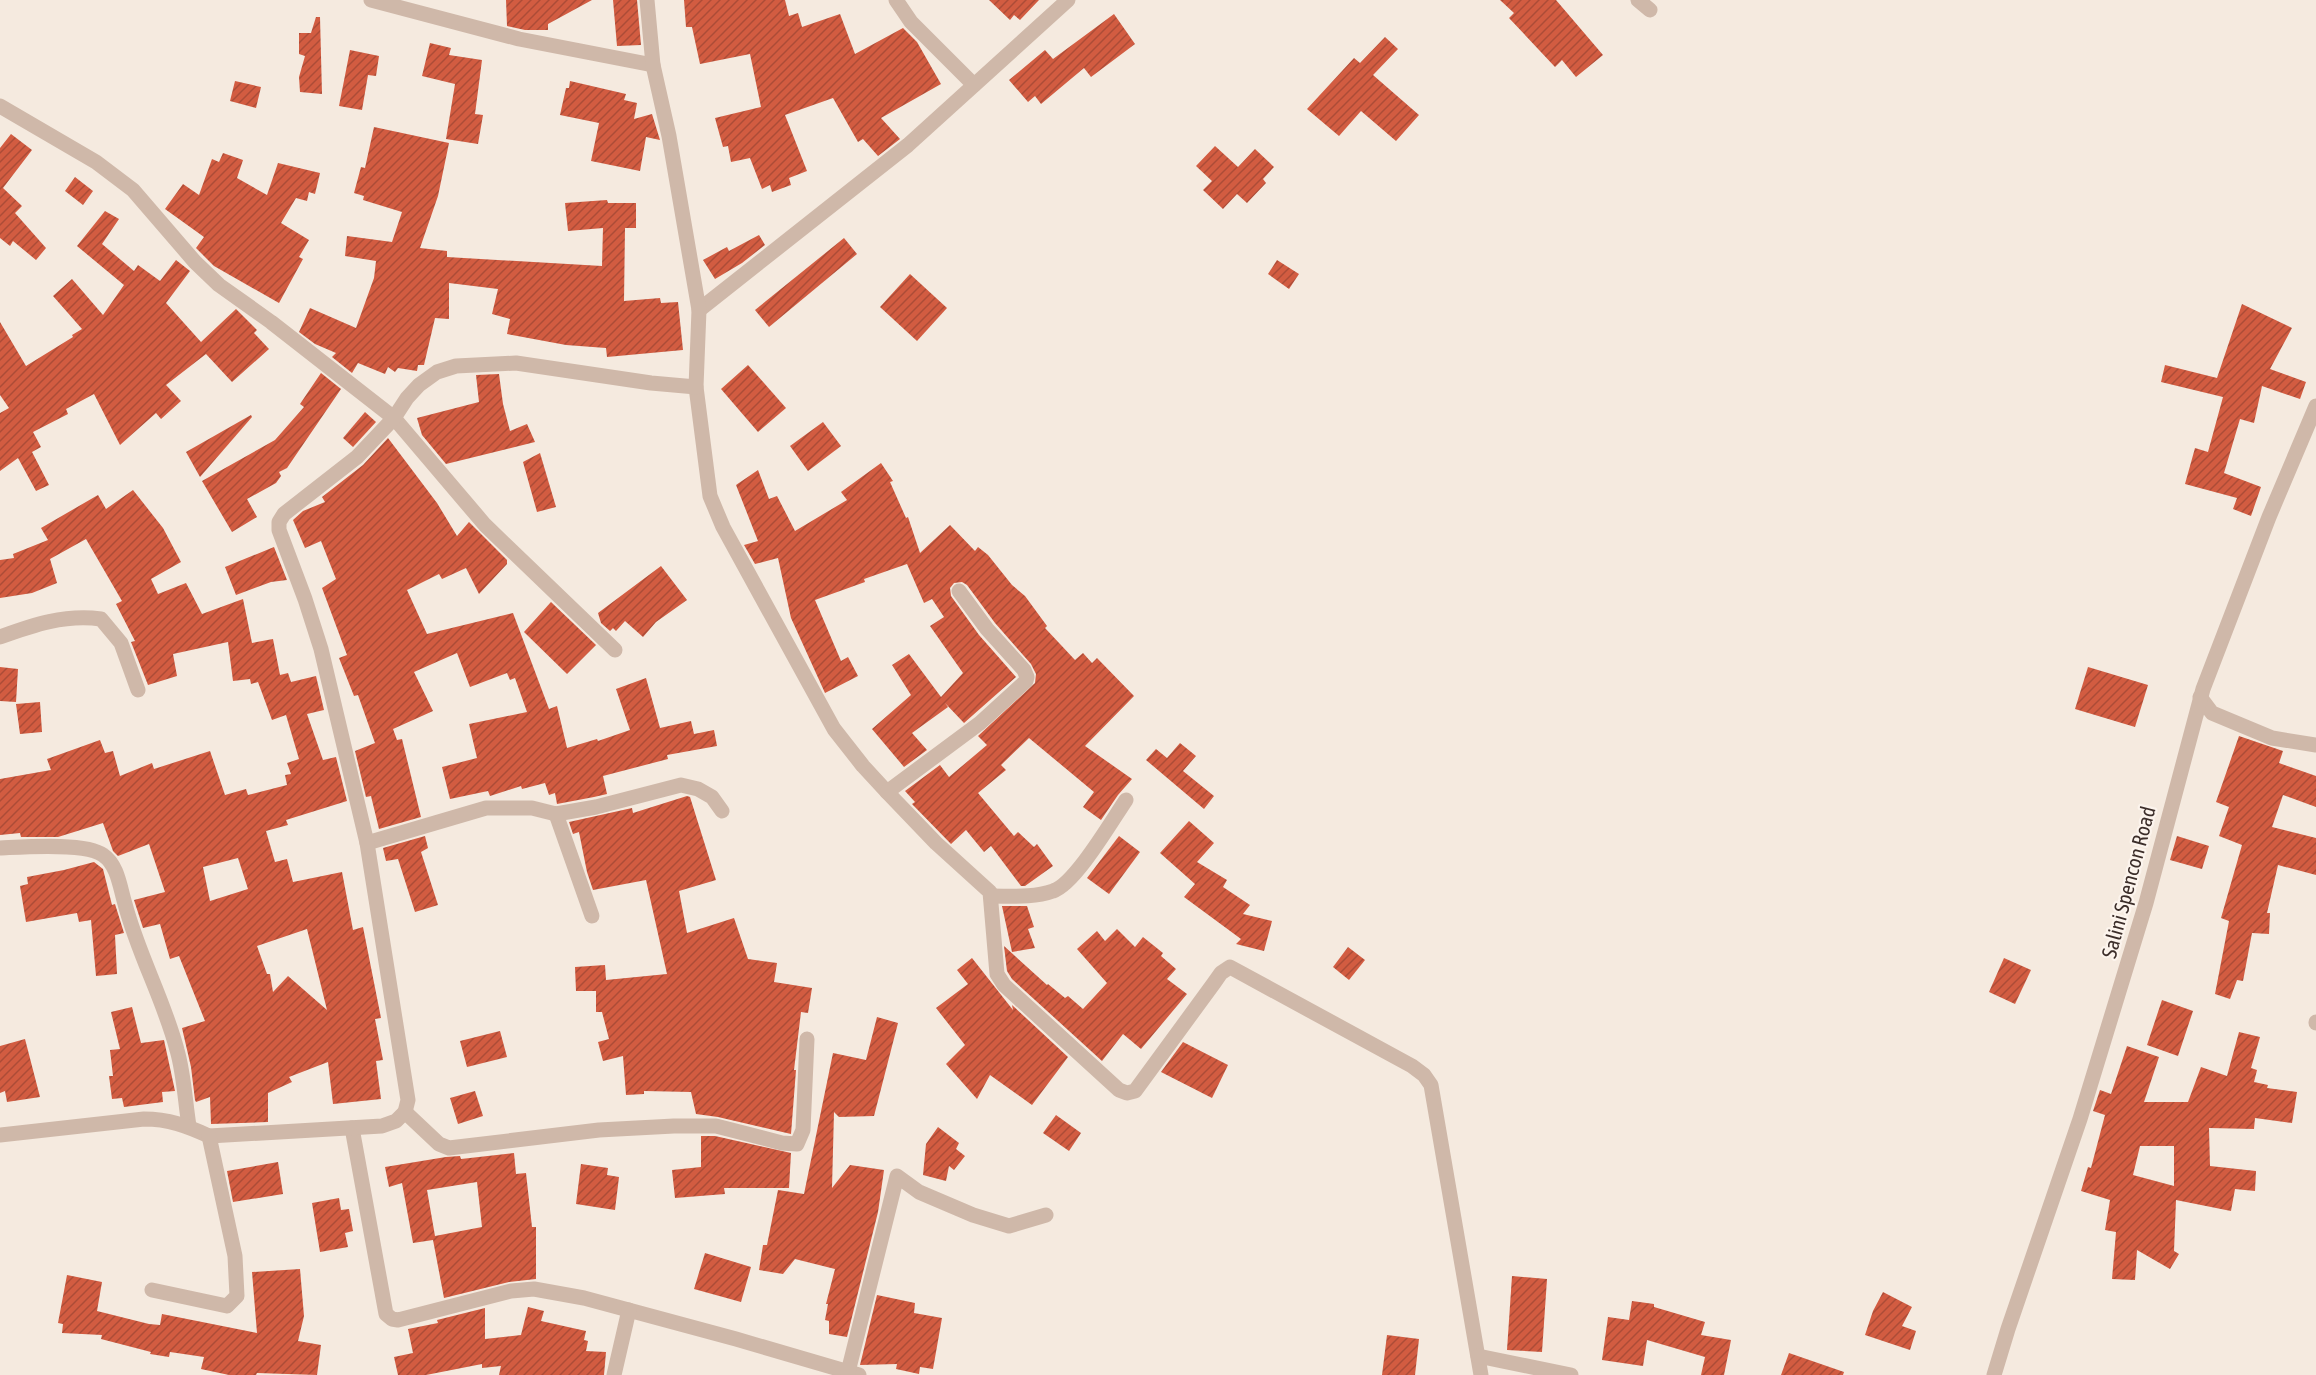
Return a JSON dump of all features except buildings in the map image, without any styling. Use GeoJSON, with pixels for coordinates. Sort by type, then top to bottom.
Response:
{"type":"FeatureCollection","features":[{"type":"Feature","properties":{"kind":"street"},"geometry":{"type":"LineString","coordinates":[[371,0],[519,39],[653,65]]}},
{"type":"Feature","properties":{"kind":"street"},"geometry":{"type":"LineString","coordinates":[[647,0],[653,65],[671,145],[699,310],[696,387],[710,496],[723,527],[834,729],[887,792],[992,896],[998,974],[1004,985],[1119,1090],[1127,1093],[1134,1091],[1221,973],[1230,967],[1412,1066],[1424,1076],[1431,1084],[1481,1375]]}},
{"type":"Feature","properties":{"kind":"street"},"geometry":{"type":"LineString","coordinates":[[896,0],[911,22],[974,85]]}},
{"type":"Feature","properties":{"kind":"street"},"geometry":{"type":"LineString","coordinates":[[699,310],[908,145],[1068,0]]}},
{"type":"Feature","properties":{"kind":"street"},"geometry":{"type":"LineString","coordinates":[[0,106],[96,162],[133,190],[195,262],[219,285],[271,322],[394,418],[485,525],[615,650]]}},
{"type":"Feature","properties":{"kind":"street"},"geometry":{"type":"LineString","coordinates":[[0,1135],[144,1119],[165,1119],[189,1126],[209,1136],[352,1128],[382,1126],[396,1121],[405,1112],[408,1100],[367,843],[321,649],[279,530],[279,522],[284,514],[357,457],[394,418],[419,385],[437,372],[456,366],[516,363],[651,383],[696,387]]}},
{"type":"Feature","properties":{"kind":"street","name":"Salini Spencon Road"},"geometry":{"type":"LineString","coordinates":[[1994,1375],[2080,1119],[2143,914],[2200,697],[2269,517],[2316,406]]}},
{"type":"Feature","properties":{"kind":"street"},"geometry":{"type":"LineString","coordinates":[[887,792],[980,723],[1026,681],[1024,670],[987,629],[959,591]]}},
{"type":"Feature","properties":{"kind":"street"},"geometry":{"type":"LineString","coordinates":[[0,637],[37,623],[82,616],[101,618],[121,643],[138,690]]}},
{"type":"Feature","properties":{"kind":"street"},"geometry":{"type":"LineString","coordinates":[[2200,697],[2212,713],[2262,734],[2272,738],[2316,745]]}},
{"type":"Feature","properties":{"kind":"street"},"geometry":{"type":"LineString","coordinates":[[367,843],[486,808],[532,808],[556,814],[596,807],[681,785],[698,789],[712,797],[722,811]]}},
{"type":"Feature","properties":{"kind":"street"},"geometry":{"type":"LineString","coordinates":[[992,896],[1034,896],[1059,889],[1078,869],[1126,800]]}},
{"type":"Feature","properties":{"kind":"street"},"geometry":{"type":"LineString","coordinates":[[556,814],[592,916]]}},
{"type":"Feature","properties":{"kind":"street"},"geometry":{"type":"LineString","coordinates":[[0,848],[87,848],[103,854],[111,863],[131,928],[160,999],[178,1052],[189,1126]]}},
{"type":"Feature","properties":{"kind":"street"},"geometry":{"type":"LineString","coordinates":[[405,1112],[439,1144],[449,1148],[599,1130],[674,1126],[716,1126],[782,1143],[797,1144],[803,1130],[807,1039]]}},
{"type":"Feature","properties":{"kind":"street"},"geometry":{"type":"LineString","coordinates":[[352,1128],[387,1314],[392,1319],[398,1320],[534,1289],[584,1298],[854,1373],[897,1176],[919,1192],[973,1215],[1009,1226],[1046,1215]]}},
{"type":"Feature","properties":{"kind":"street"},"geometry":{"type":"LineString","coordinates":[[152,1290],[227,1306],[237,1296],[235,1256],[209,1136]]}},
{"type":"Feature","properties":{"kind":"street"},"geometry":{"type":"LineString","coordinates":[[614,1375],[629,1310]]}},
{"type":"Feature","properties":{"kind":"street"},"geometry":{"type":"LineString","coordinates":[[1478,1356],[1570,1375]]}}]}
